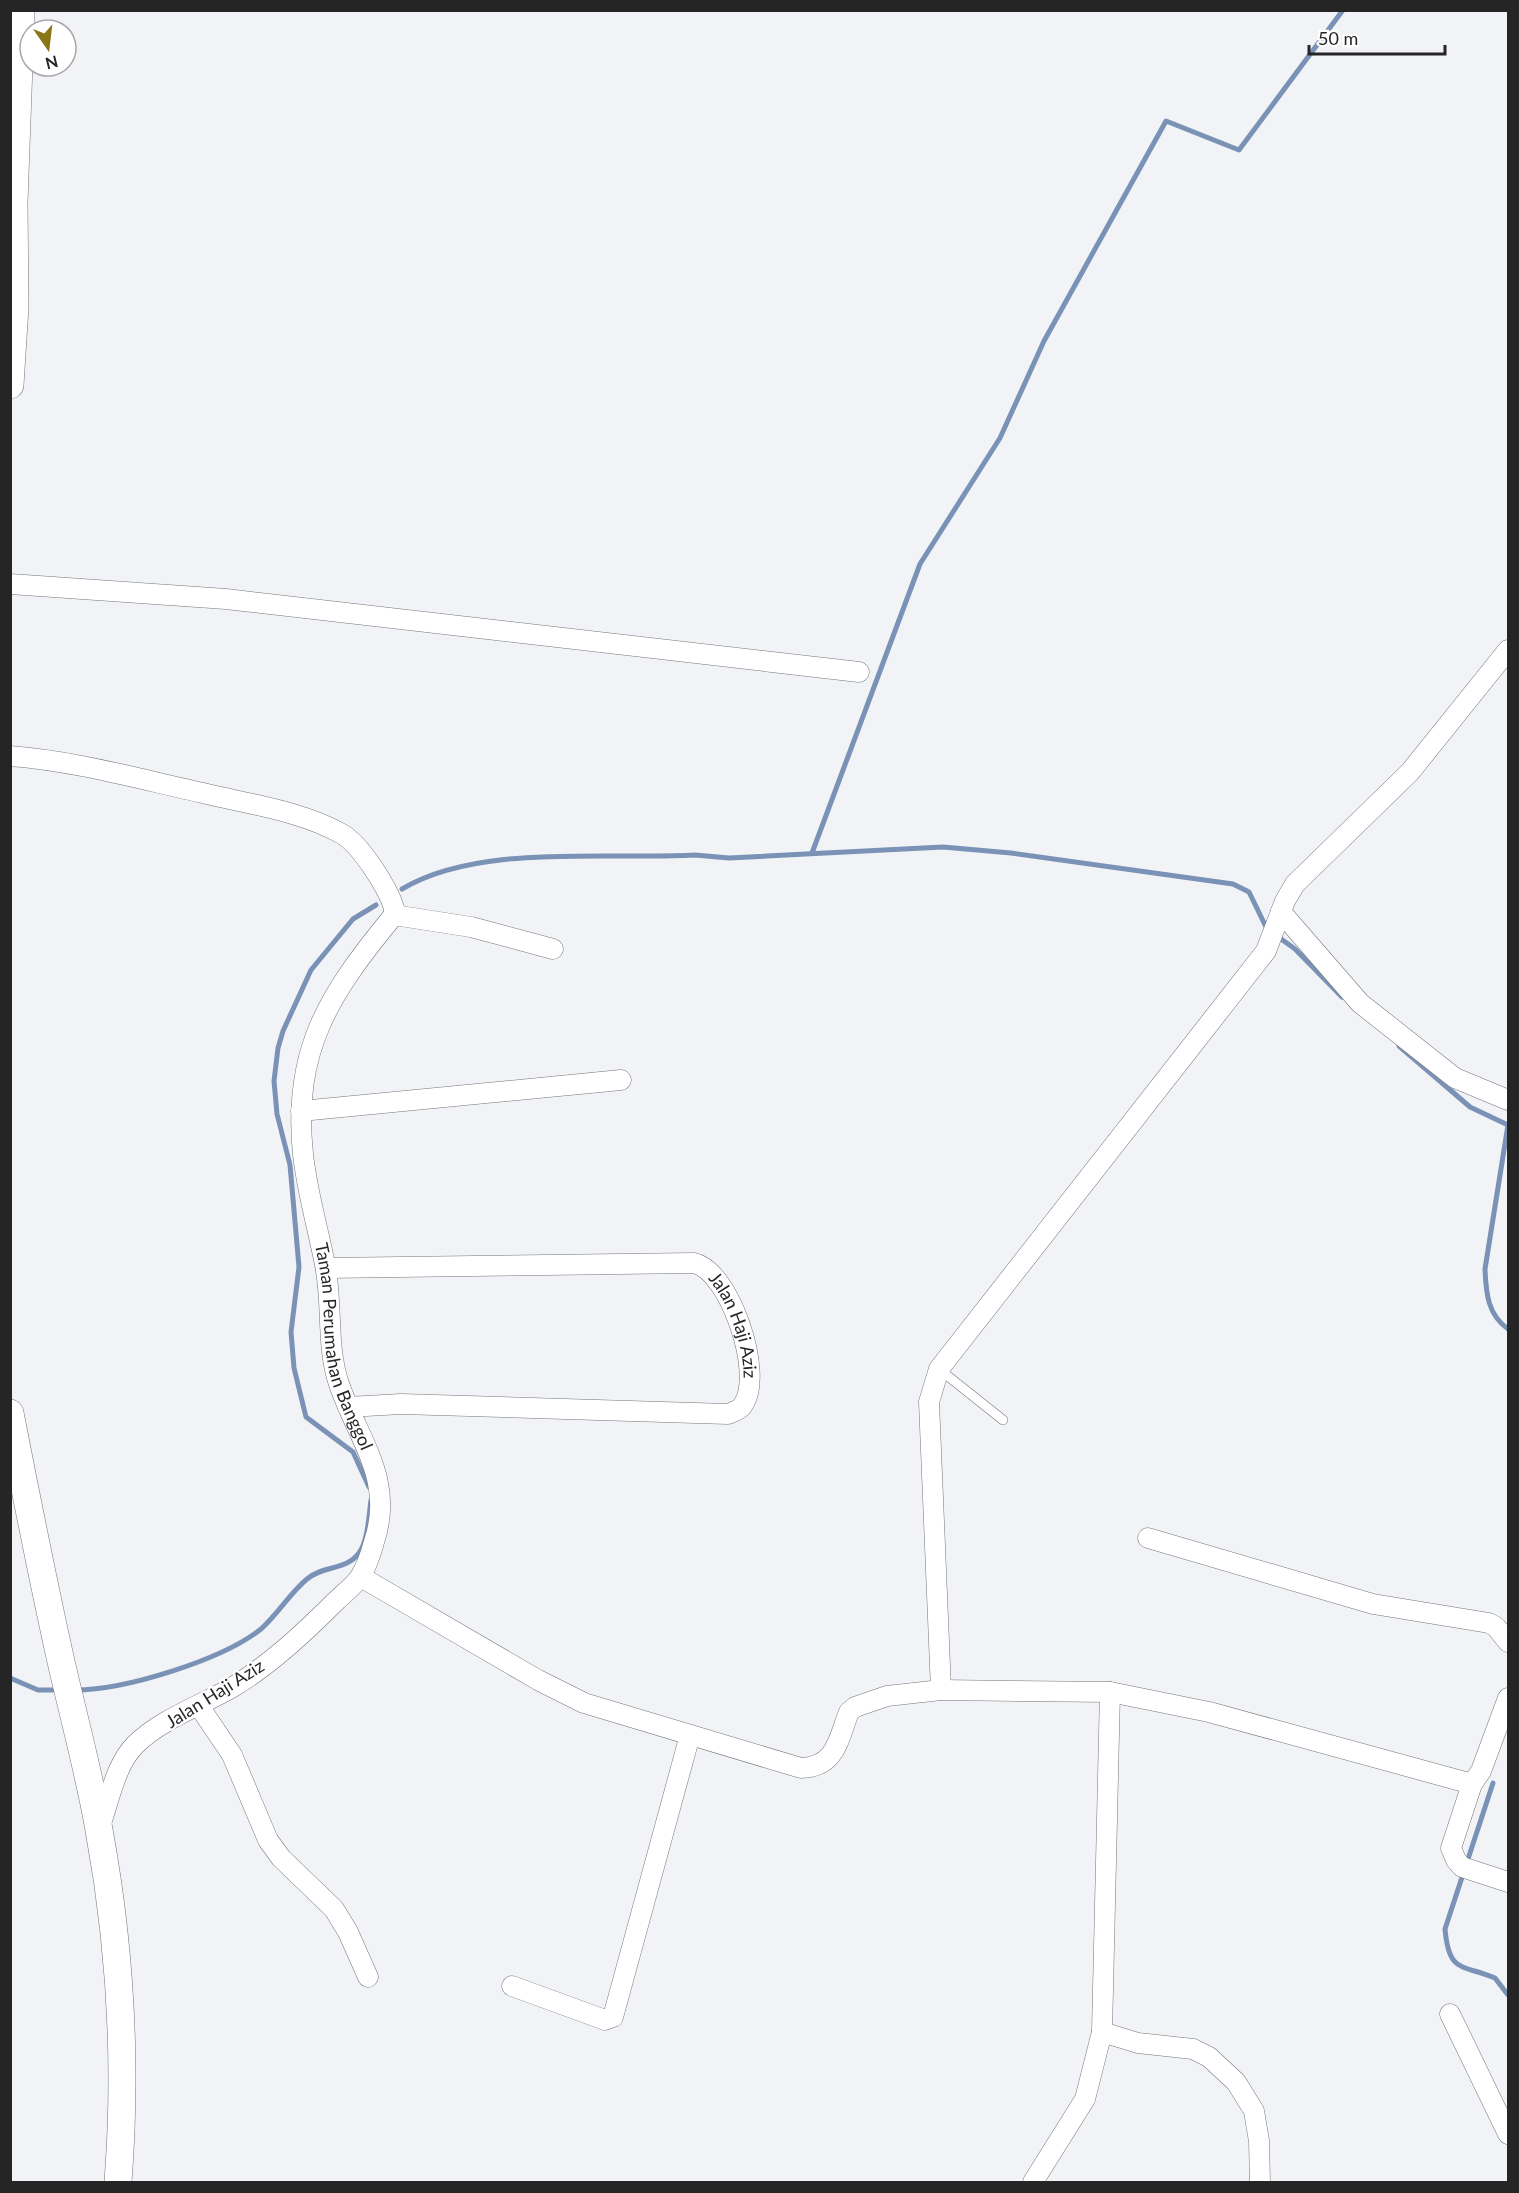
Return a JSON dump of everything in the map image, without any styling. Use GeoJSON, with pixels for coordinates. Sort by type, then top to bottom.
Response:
{"type":"FeatureCollection","features":[{"type":"Feature","properties":{"kind":"street"},"geometry":{"type":"LineString","coordinates":[[10,385],[15,316],[14,202],[21,10]]}},
{"type":"Feature","properties":{"kind":"street"},"geometry":{"type":"LineString","coordinates":[[10,584],[226,599],[859,672]]}},
{"type":"Feature","properties":{"kind":"street"},"geometry":{"type":"LineString","coordinates":[[941,1690],[929,1402],[939,1369],[1266,951],[1295,884],[1410,772],[1509,650]]}},
{"type":"Feature","properties":{"kind":"street"},"geometry":{"type":"LineString","coordinates":[[10,756],[71,764],[258,806],[315,822],[344,835],[356,846],[392,902],[394,915],[471,927],[553,949]]}},
{"type":"Feature","properties":{"kind":"street","name":"Taman Perumahan Banggol"},"geometry":{"type":"LineString","coordinates":[[361,1577],[375,1542],[380,1520],[381,1487],[365,1442],[337,1380],[329,1321],[326,1268],[311,1204],[303,1154],[301,1111],[304,1073],[317,1029],[356,963],[394,915]]}},
{"type":"Feature","properties":{"kind":"street"},"geometry":{"type":"LineString","coordinates":[[1279,919],[1360,1003],[1455,1078],[1509,1100]]}},
{"type":"Feature","properties":{"kind":"street"},"geometry":{"type":"LineString","coordinates":[[301,1111],[621,1080]]}},
{"type":"Feature","properties":{"kind":"street","name":"Jalan Haji Aziz"},"geometry":{"type":"LineString","coordinates":[[326,1268],[694,1263],[704,1265],[716,1278],[727,1298],[742,1332],[750,1361],[750,1387],[743,1405],[728,1414],[401,1404],[348,1407]]}},
{"type":"Feature","properties":{"kind":"street"},"geometry":{"type":"LineString","coordinates":[[10,1413],[99,1829],[116,1956],[120,2087],[118,2182]]}},
{"type":"Feature","properties":{"kind":"street"},"geometry":{"type":"LineString","coordinates":[[1148,1538],[1373,1604],[1489,1623],[1505,1635],[1509,1642]]}},
{"type":"Feature","properties":{"kind":"street"},"geometry":{"type":"LineString","coordinates":[[361,1577],[556,1689],[612,1713],[801,1768],[814,1768],[831,1757],[849,1712],[855,1707],[887,1696],[941,1690],[1110,1692],[1209,1712],[1472,1784]]}},
{"type":"Feature","properties":{"kind":"street","name":"Jalan Haji Aziz"},"geometry":{"type":"LineString","coordinates":[[99,1829],[128,1753],[137,1743],[236,1685],[260,1668],[308,1629],[361,1577]]}},
{"type":"Feature","properties":{"kind":"street"},"geometry":{"type":"LineString","coordinates":[[1033,2182],[1085,2099],[1102,2032],[1110,1692]]}},
{"type":"Feature","properties":{"kind":"street"},"geometry":{"type":"LineString","coordinates":[[1509,1698],[1481,1771],[1472,1784],[1451,1848],[1463,1866],[1509,1882]]}},
{"type":"Feature","properties":{"kind":"street"},"geometry":{"type":"LineString","coordinates":[[199,1706],[232,1755],[268,1840],[281,1858],[334,1909],[348,1932],[368,1977]]}},
{"type":"Feature","properties":{"kind":"street"},"geometry":{"type":"LineString","coordinates":[[512,1986],[605,2020],[613,2017],[690,1735]]}},
{"type":"Feature","properties":{"kind":"street"},"geometry":{"type":"LineString","coordinates":[[1450,2014],[1509,2134]]}},
{"type":"Feature","properties":{"kind":"street"},"geometry":{"type":"LineString","coordinates":[[1102,2032],[1138,2043],[1193,2049],[1209,2057],[1236,2082],[1254,2111],[1259,2141],[1260,2182]]}},
{"type":"Feature","properties":{"kind":"lane"},"geometry":{"type":"LineString","coordinates":[[939,1369],[1003,1420]]}},
{"type":"Feature","properties":{"kind":"waterway"},"geometry":{"type":"LineString","coordinates":[[812,853],[920,564],[1000,438],[1044,341],[1166,121],[1239,150],[1343,10]]}},
{"type":"Feature","properties":{"kind":"waterway"},"geometry":{"type":"LineString","coordinates":[[402,889],[433,875],[468,865],[505,859],[695,855],[729,858],[943,847],[1011,853],[1233,884],[1249,892],[1268,931]]}},
{"type":"Feature","properties":{"kind":"waterway"},"geometry":{"type":"LineString","coordinates":[[369,1487],[353,1452],[306,1417],[294,1368],[291,1332],[299,1267],[290,1165],[277,1114],[274,1081],[278,1048],[283,1031],[311,970],[353,919],[376,905]]}},
{"type":"Feature","properties":{"kind":"waterway"},"geometry":{"type":"LineString","coordinates":[[1277,936],[1295,949],[1342,997]]}},
{"type":"Feature","properties":{"kind":"waterway"},"geometry":{"type":"LineString","coordinates":[[1399,1046],[1470,1107],[1508,1125]]}},
{"type":"Feature","properties":{"kind":"waterway"},"geometry":{"type":"LineString","coordinates":[[1508,1125],[1485,1269],[1489,1303],[1496,1317],[1508,1329]]}},
{"type":"Feature","properties":{"kind":"waterway"},"geometry":{"type":"LineString","coordinates":[[75,1690],[96,1689],[146,1679],[198,1662],[244,1641],[261,1629],[307,1579],[354,1559],[362,1548],[366,1535],[371,1500]]}},
{"type":"Feature","properties":{"kind":"waterway"},"geometry":{"type":"LineString","coordinates":[[10,1678],[38,1690],[60,1690]]}},
{"type":"Feature","properties":{"kind":"waterway"},"geometry":{"type":"LineString","coordinates":[[1493,1783],[1445,1929],[1450,1954],[1454,1961],[1466,1968],[1495,1978],[1508,1995]]}}]}
